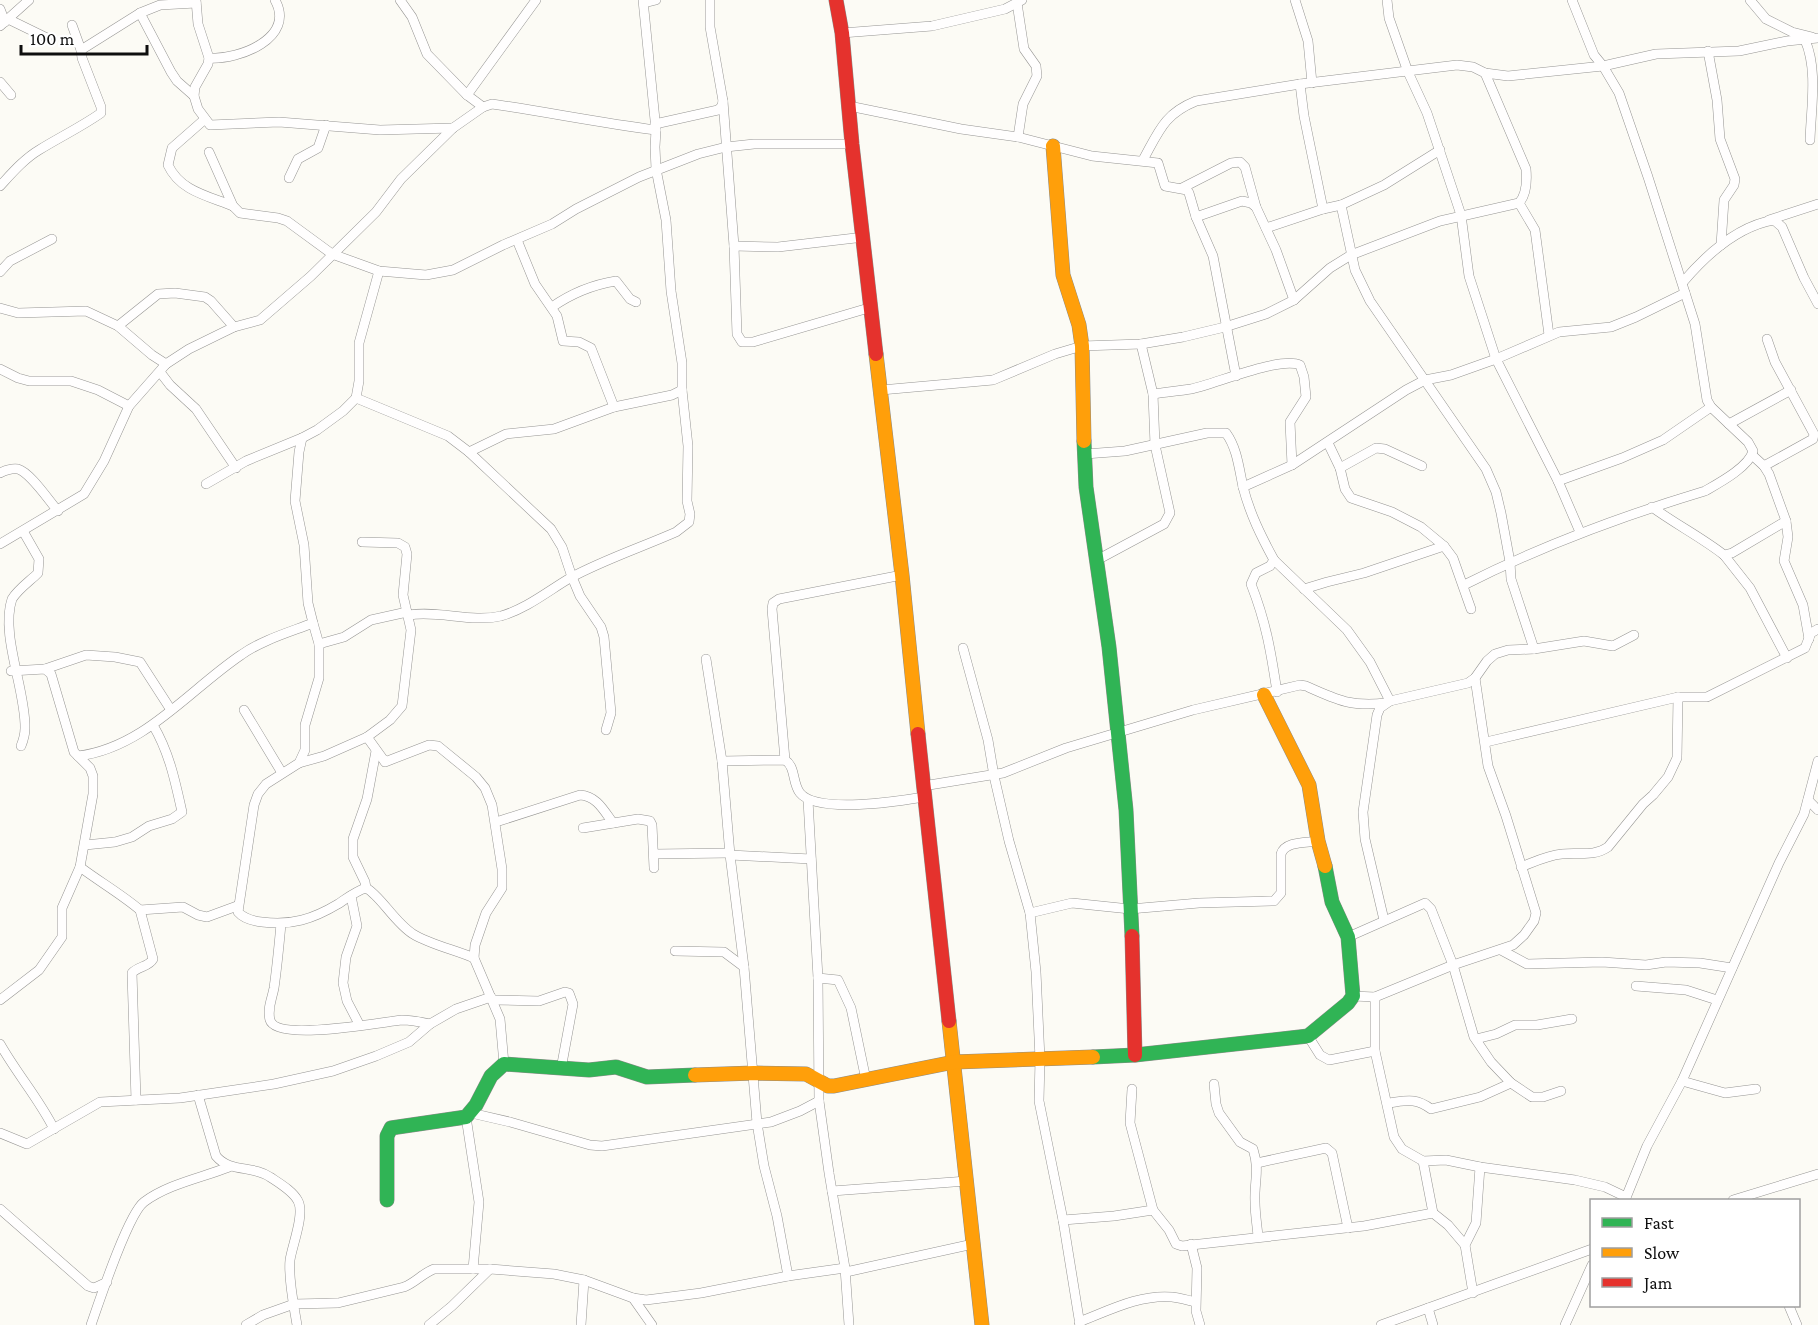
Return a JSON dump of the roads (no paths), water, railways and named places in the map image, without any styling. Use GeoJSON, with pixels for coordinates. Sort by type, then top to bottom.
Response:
{"type":"FeatureCollection","features":[{"type":"Feature","properties":{"kind":"street"},"geometry":{"type":"LineString","coordinates":[[4,22],[29,0]]}},
{"type":"Feature","properties":{"kind":"street"},"geometry":{"type":"LineString","coordinates":[[209,58],[250,51],[268,39],[279,27],[280,13],[275,0]]}},
{"type":"Feature","properties":{"kind":"street"},"geometry":{"type":"LineString","coordinates":[[400,0],[412,17],[427,54],[467,95],[483,107]]}},
{"type":"Feature","properties":{"kind":"street"},"geometry":{"type":"LineString","coordinates":[[467,95],[536,0]]}},
{"type":"Feature","properties":{"kind":"street"},"geometry":{"type":"LineString","coordinates":[[319,644],[344,637],[372,620],[408,613],[467,617],[499,616],[514,611],[572,577],[676,532],[689,522],[688,446],[682,390],[682,363],[671,291],[666,220],[656,169],[656,127],[643,2],[656,0]]}},
{"type":"Feature","properties":{"kind":"street"},"geometry":{"type":"LineString","coordinates":[[710,0],[710,27],[723,102],[734,246],[737,334],[742,342],[753,342],[872,307]]}},
{"type":"Feature","properties":{"kind":"street"},"geometry":{"type":"LineString","coordinates":[[836,0],[842,33],[852,144],[902,575],[923,791],[982,1325]]}},
{"type":"Feature","properties":{"kind":"street"},"geometry":{"type":"LineString","coordinates":[[1295,0],[1308,40],[1312,82]]}},
{"type":"Feature","properties":{"kind":"street"},"geometry":{"type":"LineString","coordinates":[[1388,0],[1389,18],[1408,72],[1427,112],[1461,215],[1469,276],[1496,359],[1558,481],[1580,532]]}},
{"type":"Feature","properties":{"kind":"street"},"geometry":{"type":"LineString","coordinates":[[1464,585],[1510,561],[1580,532],[1705,491],[1747,462],[1753,451],[1749,442],[1711,407],[1707,400],[1695,324],[1683,282],[1619,93],[1594,55],[1572,0]]}},
{"type":"Feature","properties":{"kind":"street"},"geometry":{"type":"LineString","coordinates":[[1750,0],[1766,19],[1812,39]]}},
{"type":"Feature","properties":{"kind":"street"},"geometry":{"type":"LineString","coordinates":[[81,50],[140,13],[160,5],[196,2],[198,24],[209,58],[195,87],[194,96],[205,120],[214,126],[279,122],[380,130],[453,128]]}},
{"type":"Feature","properties":{"kind":"street"},"geometry":{"type":"LineString","coordinates":[[842,33],[932,26],[1005,9],[1019,2],[1024,49],[1036,66],[1037,76],[1023,104],[1018,137]]}},
{"type":"Feature","properties":{"kind":"street"},"geometry":{"type":"LineString","coordinates":[[0,9],[4,22]]}},
{"type":"Feature","properties":{"kind":"street"},"geometry":{"type":"LineString","coordinates":[[140,13],[171,72],[177,81],[194,96]]}},
{"type":"Feature","properties":{"kind":"street"},"geometry":{"type":"LineString","coordinates":[[4,22],[47,38]]}},
{"type":"Feature","properties":{"kind":"street"},"geometry":{"type":"LineString","coordinates":[[0,186],[37,151],[78,129],[101,113],[101,107],[72,25]]}},
{"type":"Feature","properties":{"kind":"street"},"geometry":{"type":"LineString","coordinates":[[1143,160],[1167,119],[1185,105],[1196,101],[1312,82],[1457,65],[1473,67],[1485,73],[1508,76],[1603,66],[1656,54],[1739,51],[1787,41],[1812,39]]}},
{"type":"Feature","properties":{"kind":"street"},"geometry":{"type":"LineString","coordinates":[[1810,140],[1812,72],[1809,50],[1812,39]]}},
{"type":"Feature","properties":{"kind":"street"},"geometry":{"type":"LineString","coordinates":[[1707,51],[1717,100],[1720,139],[1735,178],[1734,185],[1724,200],[1721,245]]}},
{"type":"Feature","properties":{"kind":"street"},"geometry":{"type":"LineString","coordinates":[[881,390],[993,380],[1055,354],[1082,346],[1141,344],[1225,327],[1266,314],[1294,300],[1330,268],[1351,255],[1395,237],[1461,215],[1519,203],[1524,197],[1526,169],[1485,73]]}},
{"type":"Feature","properties":{"kind":"street"},"geometry":{"type":"LineString","coordinates":[[0,82],[11,95]]}},
{"type":"Feature","properties":{"kind":"street"},"geometry":{"type":"LineString","coordinates":[[1300,84],[1304,116],[1323,209]]}},
{"type":"Feature","properties":{"kind":"street"},"geometry":{"type":"LineString","coordinates":[[0,544],[84,494],[104,461],[129,406],[163,368],[189,349],[234,327],[260,320],[311,276],[376,212],[401,179],[453,128],[483,107],[492,104],[556,113],[599,123],[656,127],[718,110],[723,102]]}},
{"type":"Feature","properties":{"kind":"street"},"geometry":{"type":"LineString","coordinates":[[849,106],[961,129],[1018,137],[1092,156],[1158,163],[1165,186],[1182,188],[1189,193],[1196,218],[1213,256],[1236,376]]}},
{"type":"Feature","properties":{"kind":"street"},"geometry":{"type":"LineString","coordinates":[[205,120],[172,148],[168,165],[186,188],[232,206],[240,213],[287,221],[332,254],[379,271],[426,275],[453,270],[552,224],[576,209],[656,169],[698,154],[726,147],[754,144],[852,144]]}},
{"type":"Feature","properties":{"kind":"street"},"geometry":{"type":"LineString","coordinates":[[289,177],[298,159],[318,148],[326,125]]}},
{"type":"Feature","properties":{"kind":"street"},"geometry":{"type":"LineString","coordinates":[[1053,146],[1063,275],[1079,325],[1082,346],[1086,487],[1109,647],[1126,810],[1134,975],[1135,1055]]}},
{"type":"Feature","properties":{"kind":"street"},"geometry":{"type":"LineString","coordinates":[[1266,228],[1341,205],[1384,185],[1440,150]]}},
{"type":"Feature","properties":{"kind":"street"},"geometry":{"type":"LineString","coordinates":[[208,152],[232,206]]}},
{"type":"Feature","properties":{"kind":"street"},"geometry":{"type":"LineString","coordinates":[[1182,188],[1231,163],[1240,162],[1245,167],[1256,207],[1294,300]]}},
{"type":"Feature","properties":{"kind":"street"},"geometry":{"type":"LineString","coordinates":[[1196,218],[1242,201],[1256,207]]}},
{"type":"Feature","properties":{"kind":"street"},"geometry":{"type":"LineString","coordinates":[[1519,203],[1534,230],[1549,335]]}},
{"type":"Feature","properties":{"kind":"street"},"geometry":{"type":"LineString","coordinates":[[1683,282],[1696,266],[1721,245],[1745,231],[1818,204]]}},
{"type":"Feature","properties":{"kind":"street"},"geometry":{"type":"LineString","coordinates":[[1341,205],[1355,270],[1370,301],[1486,469],[1496,492],[1510,561],[1511,579],[1534,649]]}},
{"type":"Feature","properties":{"kind":"street"},"geometry":{"type":"LineString","coordinates":[[1767,221],[1774,220],[1782,227],[1818,304]]}},
{"type":"Feature","properties":{"kind":"street"},"geometry":{"type":"LineString","coordinates":[[734,246],[778,247],[864,237]]}},
{"type":"Feature","properties":{"kind":"street"},"geometry":{"type":"LineString","coordinates":[[0,272],[10,261],[52,239]]}},
{"type":"Feature","properties":{"kind":"street"},"geometry":{"type":"LineString","coordinates":[[517,240],[535,284],[557,316],[563,341],[579,342],[591,348],[614,407]]}},
{"type":"Feature","properties":{"kind":"street"},"geometry":{"type":"LineString","coordinates":[[206,484],[271,449],[302,438],[343,411],[356,398],[359,381],[359,343],[379,271]]}},
{"type":"Feature","properties":{"kind":"street"},"geometry":{"type":"LineString","coordinates":[[552,307],[567,296],[593,285],[616,281],[636,303]]}},
{"type":"Feature","properties":{"kind":"street"},"geometry":{"type":"LineString","coordinates":[[118,326],[158,294],[175,293],[205,297],[234,327]]}},
{"type":"Feature","properties":{"kind":"street"},"geometry":{"type":"LineString","coordinates":[[1243,487],[1292,465],[1406,390],[1425,380],[1451,375],[1496,359],[1558,332],[1611,327],[1636,318],[1685,293]]}},
{"type":"Feature","properties":{"kind":"street"},"geometry":{"type":"LineString","coordinates":[[0,308],[18,313],[86,311],[118,326],[152,355],[163,368],[170,385],[196,409],[236,468]]}},
{"type":"Feature","properties":{"kind":"street"},"geometry":{"type":"LineString","coordinates":[[1764,466],[1813,440],[1814,434],[1775,362],[1767,339]]}},
{"type":"Feature","properties":{"kind":"street"},"geometry":{"type":"LineString","coordinates":[[1097,560],[1164,524],[1170,513],[1170,504],[1155,445],[1153,394],[1141,344]]}},
{"type":"Feature","properties":{"kind":"street"},"geometry":{"type":"LineString","coordinates":[[1153,394],[1191,388],[1267,367],[1294,363],[1300,365],[1306,397],[1290,422],[1292,465]]}},
{"type":"Feature","properties":{"kind":"street"},"geometry":{"type":"LineString","coordinates":[[0,369],[29,381],[71,381],[98,390],[129,406]]}},
{"type":"Feature","properties":{"kind":"street"},"geometry":{"type":"LineString","coordinates":[[469,452],[506,434],[554,429],[614,407],[682,390]]}},
{"type":"Feature","properties":{"kind":"street"},"geometry":{"type":"LineString","coordinates":[[1729,424],[1791,390]]}},
{"type":"Feature","properties":{"kind":"street"},"geometry":{"type":"LineString","coordinates":[[356,398],[448,436],[469,452],[551,529],[562,547],[580,596],[601,627],[604,637],[611,713],[606,730]]}},
{"type":"Feature","properties":{"kind":"street"},"geometry":{"type":"LineString","coordinates":[[1558,481],[1622,458],[1663,440],[1711,407]]}},
{"type":"Feature","properties":{"kind":"street"},"geometry":{"type":"LineString","coordinates":[[1085,454],[1125,451],[1207,433],[1226,433],[1234,447],[1249,510],[1274,560],[1347,630],[1370,662],[1388,702]]}},
{"type":"Feature","properties":{"kind":"street"},"geometry":{"type":"LineString","coordinates":[[299,763],[305,750],[305,725],[319,678],[319,644],[309,603],[296,501],[302,438]]}},
{"type":"Feature","properties":{"kind":"street"},"geometry":{"type":"LineString","coordinates":[[1328,443],[1340,468],[1345,489],[1351,498],[1392,512],[1421,527],[1443,546],[1453,558],[1471,609]]}},
{"type":"Feature","properties":{"kind":"street"},"geometry":{"type":"LineString","coordinates":[[1340,468],[1376,448],[1385,448],[1422,466]]}},
{"type":"Feature","properties":{"kind":"street"},"geometry":{"type":"LineString","coordinates":[[1752,455],[1764,466],[1786,521],[1788,537],[1784,561],[1803,605],[1809,639]]}},
{"type":"Feature","properties":{"kind":"street"},"geometry":{"type":"LineString","coordinates":[[0,473],[10,469],[27,474],[58,511]]}},
{"type":"Feature","properties":{"kind":"street"},"geometry":{"type":"LineString","coordinates":[[1652,507],[1724,555],[1750,588],[1787,658]]}},
{"type":"Feature","properties":{"kind":"street"},"geometry":{"type":"LineString","coordinates":[[1724,555],[1732,553],[1786,521]]}},
{"type":"Feature","properties":{"kind":"street"},"geometry":{"type":"LineString","coordinates":[[21,747],[26,729],[24,712],[11,671],[4,636],[4,613],[12,598],[38,573],[39,559],[23,531]]}},
{"type":"Feature","properties":{"kind":"street"},"geometry":{"type":"LineString","coordinates":[[362,542],[398,543],[405,547],[407,554],[404,595],[411,630],[402,706],[390,720],[367,736],[324,756],[299,763],[266,784],[258,794],[254,805],[237,912],[242,917],[254,921],[281,924],[324,912],[366,888]]}},
{"type":"Feature","properties":{"kind":"street"},"geometry":{"type":"LineString","coordinates":[[1304,589],[1364,573],[1443,546]]}},
{"type":"Feature","properties":{"kind":"street"},"geometry":{"type":"LineString","coordinates":[[473,1269],[479,1202],[469,1115],[486,1082],[496,1069],[504,1065],[589,1070],[616,1067],[647,1077],[754,1073],[806,1074],[828,1086],[834,1086],[954,1062],[1135,1055],[1308,1036],[1348,1003],[1353,996],[1348,937],[1332,902],[1328,876],[1318,841],[1309,785],[1270,693],[1269,637],[1251,584],[1256,573],[1270,566],[1274,560]]}},
{"type":"Feature","properties":{"kind":"street"},"geometry":{"type":"LineString","coordinates":[[902,575],[779,599],[773,603],[784,760],[791,767],[800,793],[808,800],[840,805],[883,803],[923,791],[994,776],[1066,748],[1193,710],[1306,686],[1341,702],[1369,705],[1388,702],[1468,683],[1495,654],[1508,650],[1534,649],[1584,641],[1613,646],[1634,635]]}},
{"type":"Feature","properties":{"kind":"street"},"geometry":{"type":"LineString","coordinates":[[78,756],[93,754],[153,725],[243,654],[314,623]]}},
{"type":"Feature","properties":{"kind":"street"},"geometry":{"type":"LineString","coordinates":[[1486,742],[1677,698],[1707,697],[1805,648],[1811,633],[1818,629]]}},
{"type":"Feature","properties":{"kind":"street"},"geometry":{"type":"LineString","coordinates":[[963,648],[988,740],[1009,841],[1030,913],[1036,972],[1040,1059],[1039,1101],[1063,1220],[1079,1324],[1133,1302],[1154,1298],[1170,1297],[1195,1302]]}},
{"type":"Feature","properties":{"kind":"street"},"geometry":{"type":"LineString","coordinates":[[11,671],[45,669],[86,655],[140,662],[171,710]]}},
{"type":"Feature","properties":{"kind":"street"},"geometry":{"type":"LineString","coordinates":[[706,659],[722,761],[730,854],[744,966],[757,1123],[788,1276]]}},
{"type":"Feature","properties":{"kind":"street"},"geometry":{"type":"LineString","coordinates":[[0,1000],[39,970],[62,938],[62,908],[80,867],[85,845],[93,776],[90,768],[74,752],[51,674],[45,669]]}},
{"type":"Feature","properties":{"kind":"street"},"geometry":{"type":"LineString","coordinates":[[1353,996],[1376,997],[1454,965],[1501,950],[1512,945],[1524,935],[1534,921],[1536,913],[1488,766],[1475,678]]}},
{"type":"Feature","properties":{"kind":"street"},"geometry":{"type":"LineString","coordinates":[[1521,867],[1560,854],[1590,854],[1608,847],[1668,777],[1677,758],[1677,698]]}},
{"type":"Feature","properties":{"kind":"street"},"geometry":{"type":"LineString","coordinates":[[1384,920],[1365,839],[1363,812],[1377,715],[1380,708],[1388,702]]}},
{"type":"Feature","properties":{"kind":"street"},"geometry":{"type":"LineString","coordinates":[[244,710],[282,773]]}},
{"type":"Feature","properties":{"kind":"street"},"geometry":{"type":"LineString","coordinates":[[85,845],[115,842],[132,837],[149,826],[172,819],[182,812],[174,770],[164,744],[153,725]]}},
{"type":"Feature","properties":{"kind":"street"},"geometry":{"type":"LineString","coordinates":[[367,736],[382,759],[390,762],[429,745],[438,746],[476,777],[485,788],[496,822],[502,869],[501,888],[486,913],[475,945],[474,958],[500,1019],[504,1065]]}},
{"type":"Feature","properties":{"kind":"street"},"geometry":{"type":"LineString","coordinates":[[376,751],[367,799],[353,839],[353,857],[366,888],[374,893],[394,918],[414,934],[474,958]]}},
{"type":"Feature","properties":{"kind":"street"},"geometry":{"type":"LineString","coordinates":[[722,761],[784,760]]}},
{"type":"Feature","properties":{"kind":"street"},"geometry":{"type":"LineString","coordinates":[[1376,997],[1376,1051],[1394,1137],[1402,1149],[1423,1161],[1446,1160],[1575,1180],[1605,1187],[1625,1198],[1647,1146],[1682,1081],[1779,863],[1801,820],[1818,760]]}},
{"type":"Feature","properties":{"kind":"street"},"geometry":{"type":"LineString","coordinates":[[496,822],[580,795],[588,796],[599,804],[613,823]]}},
{"type":"Feature","properties":{"kind":"street"},"geometry":{"type":"LineString","coordinates":[[808,800],[818,978],[817,1081],[832,1191],[846,1270],[849,1325]]}},
{"type":"Feature","properties":{"kind":"street"},"geometry":{"type":"LineString","coordinates":[[1808,800],[1818,810]]}},
{"type":"Feature","properties":{"kind":"street"},"geometry":{"type":"LineString","coordinates":[[583,828],[638,819],[650,821],[654,868]]}},
{"type":"Feature","properties":{"kind":"street"},"geometry":{"type":"LineString","coordinates":[[1030,913],[1072,903],[1130,909],[1199,903],[1274,901],[1281,893],[1283,849],[1288,845],[1318,841]]}},
{"type":"Feature","properties":{"kind":"street"},"geometry":{"type":"LineString","coordinates":[[654,854],[730,854],[811,859]]}},
{"type":"Feature","properties":{"kind":"street"},"geometry":{"type":"LineString","coordinates":[[80,867],[117,891],[140,910],[153,959],[151,963],[135,969],[132,973],[136,1100]]}},
{"type":"Feature","properties":{"kind":"street"},"geometry":{"type":"LineString","coordinates":[[351,896],[357,926],[346,957],[343,983],[347,1001],[358,1024]]}},
{"type":"Feature","properties":{"kind":"street"},"geometry":{"type":"LineString","coordinates":[[1348,937],[1425,903],[1431,909],[1454,965],[1476,1039],[1491,1062],[1511,1083],[1532,1097],[1543,1097],[1561,1091]]}},
{"type":"Feature","properties":{"kind":"street"},"geometry":{"type":"LineString","coordinates":[[140,910],[183,907],[207,917],[237,906]]}},
{"type":"Feature","properties":{"kind":"street"},"geometry":{"type":"LineString","coordinates":[[281,924],[269,1008],[271,1022],[287,1030],[306,1031],[406,1020],[430,1024]]}},
{"type":"Feature","properties":{"kind":"street"},"geometry":{"type":"LineString","coordinates":[[1501,950],[1527,964],[1602,962],[1646,965],[1666,962],[1700,963],[1732,968]]}},
{"type":"Feature","properties":{"kind":"street"},"geometry":{"type":"LineString","coordinates":[[675,951],[724,952],[744,966]]}},
{"type":"Feature","properties":{"kind":"street"},"geometry":{"type":"LineString","coordinates":[[818,978],[838,980],[851,1008],[867,1080]]}},
{"type":"Feature","properties":{"kind":"street"},"geometry":{"type":"LineString","coordinates":[[1636,986],[1686,990],[1717,1000]]}},
{"type":"Feature","properties":{"kind":"street"},"geometry":{"type":"LineString","coordinates":[[0,1133],[27,1144],[100,1102],[180,1098],[274,1084],[333,1071],[409,1042],[430,1024],[456,1009],[492,998],[539,1001],[565,992],[569,993],[573,1004],[561,1069]]}},
{"type":"Feature","properties":{"kind":"street"},"geometry":{"type":"LineString","coordinates":[[1476,1039],[1496,1034],[1515,1025],[1536,1025],[1572,1019]]}},
{"type":"Feature","properties":{"kind":"street"},"geometry":{"type":"LineString","coordinates":[[1308,1036],[1320,1055],[1329,1060],[1376,1051]]}},
{"type":"Feature","properties":{"kind":"street"},"geometry":{"type":"LineString","coordinates":[[0,1044],[12,1066],[46,1112],[54,1129]]}},
{"type":"Feature","properties":{"kind":"street"},"geometry":{"type":"LineString","coordinates":[[1682,1081],[1725,1094],[1756,1089]]}},
{"type":"Feature","properties":{"kind":"street"},"geometry":{"type":"LineString","coordinates":[[1387,1103],[1415,1100],[1421,1101],[1431,1110],[1480,1096],[1511,1083]]}},
{"type":"Feature","properties":{"kind":"street"},"geometry":{"type":"LineString","coordinates":[[1214,1084],[1219,1113],[1240,1142],[1253,1149],[1257,1163],[1255,1200],[1258,1236]]}},
{"type":"Feature","properties":{"kind":"street"},"geometry":{"type":"LineString","coordinates":[[1132,1089],[1130,1123],[1153,1210],[1169,1230],[1176,1244],[1182,1246],[1348,1227],[1433,1213]]}},
{"type":"Feature","properties":{"kind":"street"},"geometry":{"type":"LineString","coordinates":[[198,1095],[216,1156],[222,1163],[229,1167],[262,1171],[287,1189],[299,1202],[300,1213],[290,1262],[297,1325]]}},
{"type":"Feature","properties":{"kind":"street"},"geometry":{"type":"LineString","coordinates":[[387,1200],[387,1136],[391,1128],[395,1126],[469,1115],[510,1122],[590,1145],[602,1146],[771,1122],[819,1101]]}},
{"type":"Feature","properties":{"kind":"street"},"geometry":{"type":"LineString","coordinates":[[1257,1163],[1326,1148],[1332,1153],[1348,1227]]}},
{"type":"Feature","properties":{"kind":"street"},"geometry":{"type":"LineString","coordinates":[[1423,1161],[1433,1213],[1448,1225],[1465,1245],[1473,1293]]}},
{"type":"Feature","properties":{"kind":"street"},"geometry":{"type":"LineString","coordinates":[[91,1325],[136,1211],[142,1203],[171,1188],[229,1167]]}},
{"type":"Feature","properties":{"kind":"street"},"geometry":{"type":"LineString","coordinates":[[1465,1245],[1476,1223],[1480,1167]]}},
{"type":"Feature","properties":{"kind":"street"},"geometry":{"type":"LineString","coordinates":[[1746,1199],[1818,1174]]}},
{"type":"Feature","properties":{"kind":"street"},"geometry":{"type":"LineString","coordinates":[[832,1191],[967,1181]]}},
{"type":"Feature","properties":{"kind":"street"},"geometry":{"type":"LineString","coordinates":[[0,1209],[88,1286],[94,1288],[107,1282]]}},
{"type":"Feature","properties":{"kind":"street"},"geometry":{"type":"LineString","coordinates":[[1063,1220],[1153,1210]]}},
{"type":"Feature","properties":{"kind":"street"},"geometry":{"type":"LineString","coordinates":[[246,1325],[263,1315],[294,1304],[338,1303],[404,1287],[434,1269],[490,1269],[554,1274],[584,1280],[633,1298],[662,1299],[741,1287],[788,1276],[846,1270],[973,1244]]}},
{"type":"Feature","properties":{"kind":"street"},"geometry":{"type":"LineString","coordinates":[[1191,1244],[1197,1268],[1198,1284],[1195,1302],[1200,1325]]}},
{"type":"Feature","properties":{"kind":"street"},"geometry":{"type":"LineString","coordinates":[[1381,1325],[1590,1250]]}},
{"type":"Feature","properties":{"kind":"street"},"geometry":{"type":"LineString","coordinates":[[429,1325],[490,1269]]}},
{"type":"Feature","properties":{"kind":"street"},"geometry":{"type":"LineString","coordinates":[[1565,1325],[1590,1269]]}},
{"type":"Feature","properties":{"kind":"street"},"geometry":{"type":"LineString","coordinates":[[581,1325],[584,1280]]}},
{"type":"Feature","properties":{"kind":"street"},"geometry":{"type":"LineString","coordinates":[[633,1298],[652,1325]]}},
{"type":"Feature","properties":{"kind":"street"},"geometry":{"type":"LineString","coordinates":[[1790,1307],[1797,1325]]}},
{"type":"Feature","properties":{"kind":"street"},"geometry":{"type":"LineString","coordinates":[[1428,1308],[1433,1325]]}}]}
